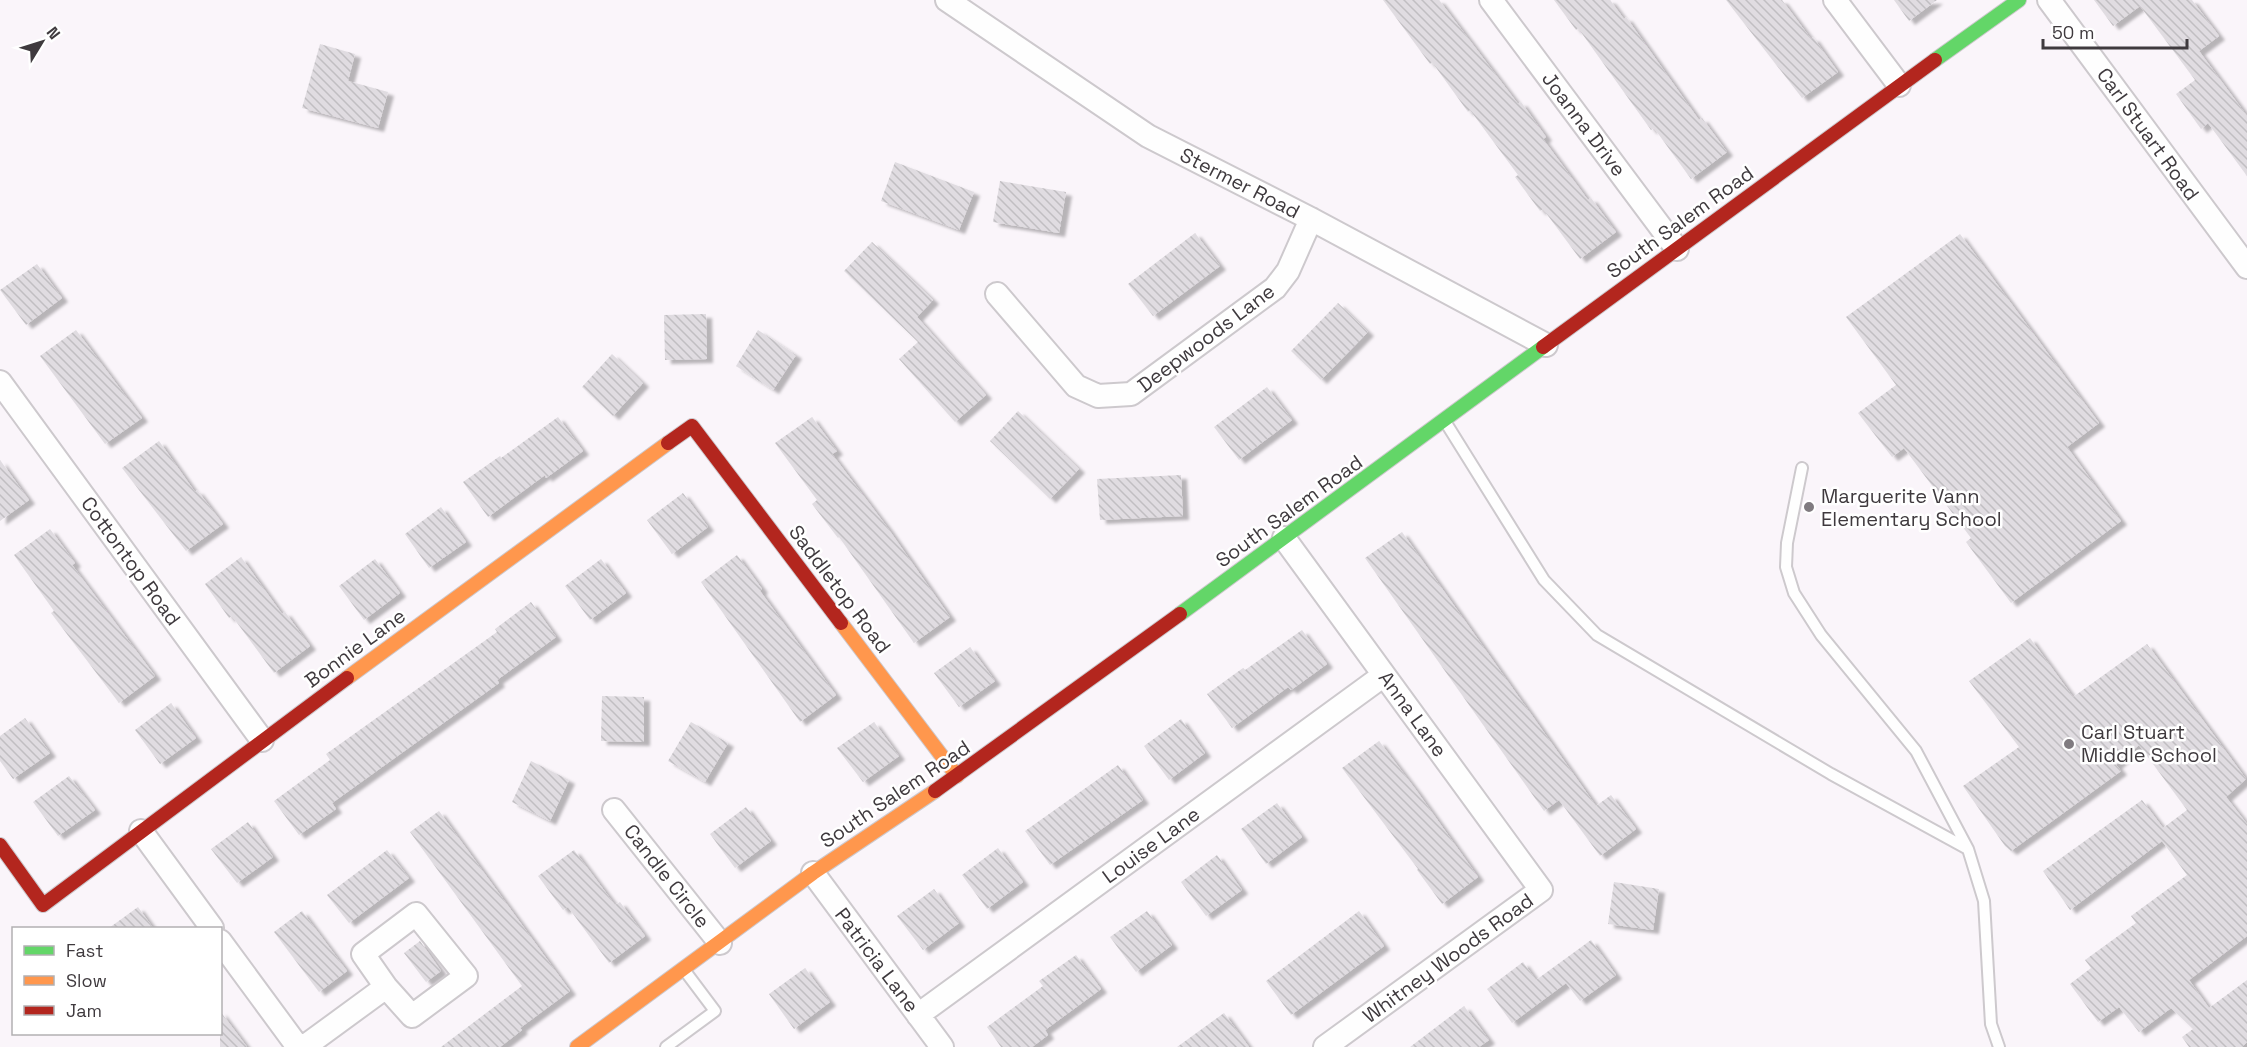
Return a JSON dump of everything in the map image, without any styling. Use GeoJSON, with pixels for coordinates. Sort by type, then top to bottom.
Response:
{"type":"FeatureCollection","features":[{"type":"Feature","properties":{"kind":"main road","name":"South Salem Road"},"geometry":{"type":"LineString","coordinates":[[577,1047],[813,873],[957,776],[1899,85],[2019,0]]}},
{"type":"Feature","properties":{"kind":"main road","name":"Bonnie Lane"},"geometry":{"type":"LineString","coordinates":[[0,845],[43,905],[262,740],[692,426]]}},
{"type":"Feature","properties":{"kind":"main road","name":"Saddletop Road"},"geometry":{"type":"LineString","coordinates":[[692,426],[957,776]]}},
{"type":"Feature","properties":{"kind":"street","name":"Stermer Road"},"geometry":{"type":"LineString","coordinates":[[947,0],[1148,136],[1311,219],[1546,345]]}},
{"type":"Feature","properties":{"kind":"street","name":"Joanna Drive"},"geometry":{"type":"LineString","coordinates":[[1491,0],[1677,249]]}},
{"type":"Feature","properties":{"kind":"street"},"geometry":{"type":"LineString","coordinates":[[1835,0],[1899,85]]}},
{"type":"Feature","properties":{"kind":"street","name":"Carl Stuart Road"},"geometry":{"type":"LineString","coordinates":[[2049,0],[2247,267]]}},
{"type":"Feature","properties":{"kind":"street","name":"Deepwoods Lane"},"geometry":{"type":"LineString","coordinates":[[998,294],[1076,386],[1098,396],[1131,394],[1275,288],[1288,271],[1311,219]]}},
{"type":"Feature","properties":{"kind":"street","name":"Cottontop Road"},"geometry":{"type":"LineString","coordinates":[[0,382],[262,740]]}},
{"type":"Feature","properties":{"kind":"street","name":"Anna Lane"},"geometry":{"type":"LineString","coordinates":[[1284,538],[1541,890]]}},
{"type":"Feature","properties":{"kind":"street","name":"Louise Lane"},"geometry":{"type":"LineString","coordinates":[[918,1016],[1384,675]]}},
{"type":"Feature","properties":{"kind":"street","name":"Candle Circle"},"geometry":{"type":"LineString","coordinates":[[614,810],[720,943]]}},
{"type":"Feature","properties":{"kind":"street"},"geometry":{"type":"LineString","coordinates":[[141,831],[211,927]]}},
{"type":"Feature","properties":{"kind":"street","name":"Patricia Lane"},"geometry":{"type":"LineString","coordinates":[[813,873],[942,1047]]}},
{"type":"Feature","properties":{"kind":"street","name":"Whitney Woods Road"},"geometry":{"type":"LineString","coordinates":[[1325,1047],[1541,890]]}},
{"type":"Feature","properties":{"kind":"street"},"geometry":{"type":"LineString","coordinates":[[416,914],[466,976],[412,1016],[386,987],[363,954],[416,914]]}},
{"type":"Feature","properties":{"kind":"street"},"geometry":{"type":"LineString","coordinates":[[222,944],[297,1047]]}},
{"type":"Feature","properties":{"kind":"street"},"geometry":{"type":"LineString","coordinates":[[304,1047],[386,987]]}},
{"type":"Feature","properties":{"kind":"lane"},"geometry":{"type":"LineString","coordinates":[[1444,420],[1544,580],[1597,635],[1831,774],[1968,849]]}},
{"type":"Feature","properties":{"kind":"lane"},"geometry":{"type":"LineString","coordinates":[[1802,468],[1787,543],[1786,567],[1794,593],[1821,635],[1916,751],[1968,849],[1983,901],[1990,1024],[2000,1047]]}},
{"type":"Feature","properties":{"kind":"lane"},"geometry":{"type":"LineString","coordinates":[[666,1047],[715,1011],[684,969]]}},
{"type":"Feature","properties":{"kind":"building"},"geometry":{"type":"Polygon","coordinates":[[[1383,0],[1439,0],[1518,104],[1521,102],[1546,137],[1543,139],[1588,200],[1591,198],[1616,232],[1580,259],[1543,209],[1540,211],[1515,177],[1518,175],[1470,110],[1468,112],[1432,62],[1430,64],[1383,0]]]}},
{"type":"Feature","properties":{"kind":"building"},"geometry":{"type":"Polygon","coordinates":[[[1554,0],[1610,0],[1624,19],[1626,17],[1699,120],[1702,118],[1727,152],[1691,179],[1654,128],[1651,130],[1578,28],[1576,30],[1554,0]]]}},
{"type":"Feature","properties":{"kind":"building"},"geometry":{"type":"Polygon","coordinates":[[[1726,0],[1782,0],[1838,72],[1802,98],[1726,0]]]}},
{"type":"Feature","properties":{"kind":"building"},"geometry":{"type":"Polygon","coordinates":[[[1894,0],[1937,0],[1909,21],[1894,0]]]}},
{"type":"Feature","properties":{"kind":"building"},"geometry":{"type":"Polygon","coordinates":[[[2094,0],[2192,0],[2219,36],[2199,51],[2247,116],[2247,176],[2208,123],[2201,129],[2176,94],[2195,80],[2140,6],[2113,26],[2094,0]]]}},
{"type":"Feature","properties":{"kind":"building"},"geometry":{"type":"Polygon","coordinates":[[[320,44],[355,54],[348,81],[388,92],[378,128],[302,108],[320,44]]]}},
{"type":"Feature","properties":{"kind":"building"},"geometry":{"type":"Polygon","coordinates":[[[895,162],[974,192],[959,230],[881,201],[895,162]]]}},
{"type":"Feature","properties":{"kind":"building"},"geometry":{"type":"Polygon","coordinates":[[[1000,181],[1066,192],[1059,233],[993,222],[1000,181]]]}},
{"type":"Feature","properties":{"kind":"building"},"geometry":{"type":"Polygon","coordinates":[[[1195,233],[1220,266],[1153,316],[1128,284],[1195,233]]]}},
{"type":"Feature","properties":{"kind":"building"},"geometry":{"type":"Polygon","coordinates":[[[1960,234],[2099,423],[2067,447],[2121,521],[2011,603],[1966,542],[1971,538],[1904,448],[1892,457],[1858,413],[1896,385],[1846,317],[1960,234]]]}},
{"type":"Feature","properties":{"kind":"building"},"geometry":{"type":"Polygon","coordinates":[[[872,242],[933,300],[917,317],[986,395],[955,422],[899,359],[918,342],[844,271],[872,242]]]}},
{"type":"Feature","properties":{"kind":"building"},"geometry":{"type":"Polygon","coordinates":[[[37,264],[62,298],[26,325],[0,290],[37,264]]]}},
{"type":"Feature","properties":{"kind":"building"},"geometry":{"type":"Polygon","coordinates":[[[1338,303],[1368,332],[1321,380],[1291,351],[1338,303]]]}},
{"type":"Feature","properties":{"kind":"building"},"geometry":{"type":"Polygon","coordinates":[[[706,314],[707,359],[665,360],[664,315],[706,314]]]}},
{"type":"Feature","properties":{"kind":"building"},"geometry":{"type":"Polygon","coordinates":[[[76,330],[142,418],[105,444],[40,356],[76,330]]]}},
{"type":"Feature","properties":{"kind":"building"},"geometry":{"type":"Polygon","coordinates":[[[758,330],[796,355],[773,390],[736,366],[758,330]]]}},
{"type":"Feature","properties":{"kind":"building"},"geometry":{"type":"Polygon","coordinates":[[[612,354],[643,383],[613,416],[582,387],[612,354]]]}},
{"type":"Feature","properties":{"kind":"building"},"geometry":{"type":"Polygon","coordinates":[[[1267,387],[1292,420],[1239,460],[1214,427],[1267,387]]]}},
{"type":"Feature","properties":{"kind":"building"},"geometry":{"type":"Polygon","coordinates":[[[1018,411],[1079,469],[1050,499],[990,441],[1018,411]]]}},
{"type":"Feature","properties":{"kind":"building"},"geometry":{"type":"Polygon","coordinates":[[[558,417],[583,451],[546,478],[545,475],[488,517],[463,482],[558,417]]]}},
{"type":"Feature","properties":{"kind":"building"},"geometry":{"type":"Polygon","coordinates":[[[812,417],[837,451],[832,454],[950,617],[914,643],[839,537],[812,504],[817,500],[775,443],[812,417]]]}},
{"type":"Feature","properties":{"kind":"building"},"geometry":{"type":"Polygon","coordinates":[[[159,441],[195,492],[197,490],[223,524],[186,551],[122,468],[159,441]]]}},
{"type":"Feature","properties":{"kind":"building"},"geometry":{"type":"Polygon","coordinates":[[[0,460],[29,500],[0,521],[0,460]]]}},
{"type":"Feature","properties":{"kind":"building"},"geometry":{"type":"Polygon","coordinates":[[[1181,475],[1183,516],[1100,520],[1097,479],[1181,475]]]}},
{"type":"Feature","properties":{"kind":"building"},"geometry":{"type":"Polygon","coordinates":[[[683,493],[708,527],[672,554],[647,520],[683,493]]]}},
{"type":"Feature","properties":{"kind":"building"},"geometry":{"type":"Polygon","coordinates":[[[441,507],[466,542],[429,568],[405,534],[441,507]]]}},
{"type":"Feature","properties":{"kind":"building"},"geometry":{"type":"Polygon","coordinates":[[[50,529],[75,563],[72,565],[155,676],[119,703],[51,613],[54,611],[14,555],[50,529]]]}},
{"type":"Feature","properties":{"kind":"building"},"geometry":{"type":"Polygon","coordinates":[[[1402,532],[1596,806],[1611,795],[1636,829],[1600,856],[1559,800],[1544,811],[1365,558],[1402,532]]]}},
{"type":"Feature","properties":{"kind":"building"},"geometry":{"type":"Polygon","coordinates":[[[737,555],[762,589],[760,591],[836,695],[800,722],[701,582],[737,555]]]}},
{"type":"Feature","properties":{"kind":"building"},"geometry":{"type":"Polygon","coordinates":[[[241,557],[282,614],[285,612],[310,646],[274,673],[232,616],[229,618],[205,584],[241,557]]]}},
{"type":"Feature","properties":{"kind":"building"},"geometry":{"type":"Polygon","coordinates":[[[375,559],[400,593],[364,620],[339,586],[375,559]]]}},
{"type":"Feature","properties":{"kind":"building"},"geometry":{"type":"Polygon","coordinates":[[[601,559],[626,593],[590,620],[565,586],[601,559]]]}},
{"type":"Feature","properties":{"kind":"building"},"geometry":{"type":"Polygon","coordinates":[[[531,602],[556,637],[497,680],[499,683],[332,803],[336,809],[299,835],[274,801],[330,760],[326,754],[497,632],[495,629],[531,602]]]}},
{"type":"Feature","properties":{"kind":"building"},"geometry":{"type":"Polygon","coordinates":[[[1302,630],[1327,664],[1291,690],[1288,687],[1232,728],[1207,694],[1302,630]]]}},
{"type":"Feature","properties":{"kind":"building"},"geometry":{"type":"Polygon","coordinates":[[[2030,638],[2073,697],[2147,644],[2246,779],[2226,797],[2247,824],[2247,936],[2189,980],[2209,1008],[2247,980],[2247,1042],[2242,1047],[2189,1047],[2182,1037],[2193,1029],[2171,1008],[2139,1032],[2119,1007],[2098,1022],[2070,984],[2091,968],[2085,960],[2136,923],[2131,916],[2187,875],[2162,841],[2070,910],[2043,871],[2142,800],[2163,828],[2187,810],[2139,745],[2116,765],[2121,771],[2011,851],[2005,846],[1963,786],[2019,747],[1969,681],[2030,638]]]}},
{"type":"Feature","properties":{"kind":"building"},"geometry":{"type":"Polygon","coordinates":[[[970,647],[995,681],[959,707],[934,673],[970,647]]]}},
{"type":"Feature","properties":{"kind":"building"},"geometry":{"type":"Polygon","coordinates":[[[602,696],[644,697],[644,742],[601,741],[602,696]]]}},
{"type":"Feature","properties":{"kind":"building"},"geometry":{"type":"Polygon","coordinates":[[[171,703],[196,738],[160,764],[135,730],[171,703]]]}},
{"type":"Feature","properties":{"kind":"building"},"geometry":{"type":"Polygon","coordinates":[[[25,718],[50,753],[13,779],[0,761],[0,736],[25,718]]]}},
{"type":"Feature","properties":{"kind":"building"},"geometry":{"type":"Polygon","coordinates":[[[1181,719],[1205,753],[1169,780],[1144,746],[1181,719]]]}},
{"type":"Feature","properties":{"kind":"building"},"geometry":{"type":"Polygon","coordinates":[[[691,722],[728,743],[705,782],[668,761],[691,722]]]}},
{"type":"Feature","properties":{"kind":"building"},"geometry":{"type":"Polygon","coordinates":[[[874,722],[899,756],[863,782],[837,748],[874,722]]]}},
{"type":"Feature","properties":{"kind":"building"},"geometry":{"type":"Polygon","coordinates":[[[1379,741],[1478,877],[1442,904],[1342,768],[1379,741]]]}},
{"type":"Feature","properties":{"kind":"building"},"geometry":{"type":"Polygon","coordinates":[[[531,761],[569,780],[550,821],[512,802],[531,761]]]}},
{"type":"Feature","properties":{"kind":"building"},"geometry":{"type":"Polygon","coordinates":[[[1118,765],[1143,800],[1050,865],[1025,831],[1118,765]]]}},
{"type":"Feature","properties":{"kind":"building"},"geometry":{"type":"Polygon","coordinates":[[[69,776],[95,810],[58,836],[33,802],[69,776]]]}},
{"type":"Feature","properties":{"kind":"building"},"geometry":{"type":"Polygon","coordinates":[[[1277,803],[1302,837],[1266,864],[1241,829],[1277,803]]]}},
{"type":"Feature","properties":{"kind":"building"},"geometry":{"type":"Polygon","coordinates":[[[746,807],[771,841],[735,868],[710,834],[746,807]]]}},
{"type":"Feature","properties":{"kind":"building"},"geometry":{"type":"Polygon","coordinates":[[[439,811],[570,991],[520,1028],[522,1030],[500,1047],[441,1047],[522,986],[410,832],[439,811]]]}},
{"type":"Feature","properties":{"kind":"building"},"geometry":{"type":"Polygon","coordinates":[[[248,822],[273,857],[237,883],[211,849],[248,822]]]}},
{"type":"Feature","properties":{"kind":"building"},"geometry":{"type":"Polygon","coordinates":[[[998,848],[1023,882],[987,909],[962,875],[998,848]]]}},
{"type":"Feature","properties":{"kind":"building"},"geometry":{"type":"Polygon","coordinates":[[[387,850],[409,878],[349,923],[327,895],[387,850]]]}},
{"type":"Feature","properties":{"kind":"building"},"geometry":{"type":"Polygon","coordinates":[[[574,850],[615,905],[620,902],[645,936],[609,963],[568,907],[563,910],[538,876],[574,850]]]}},
{"type":"Feature","properties":{"kind":"building"},"geometry":{"type":"Polygon","coordinates":[[[1217,855],[1242,890],[1206,916],[1181,882],[1217,855]]]}},
{"type":"Feature","properties":{"kind":"building"},"geometry":{"type":"Polygon","coordinates":[[[1614,882],[1659,889],[1653,930],[1608,924],[1614,882]]]}},
{"type":"Feature","properties":{"kind":"building"},"geometry":{"type":"Polygon","coordinates":[[[934,889],[959,923],[923,950],[897,916],[934,889]]]}},
{"type":"Feature","properties":{"kind":"building"},"geometry":{"type":"Polygon","coordinates":[[[138,907],[152,927],[110,927],[138,907]]]}},
{"type":"Feature","properties":{"kind":"building"},"geometry":{"type":"Polygon","coordinates":[[[302,911],[347,971],[319,992],[274,932],[302,911]]]}},
{"type":"Feature","properties":{"kind":"building"},"geometry":{"type":"Polygon","coordinates":[[[1147,911],[1172,945],[1136,972],[1110,937],[1147,911]]]}},
{"type":"Feature","properties":{"kind":"building"},"geometry":{"type":"Polygon","coordinates":[[[1359,911],[1384,946],[1291,1015],[1266,981],[1359,911]]]}},
{"type":"Feature","properties":{"kind":"building"},"geometry":{"type":"Polygon","coordinates":[[[1591,940],[1616,975],[1580,1001],[1566,983],[1512,1023],[1487,989],[1523,962],[1536,980],[1591,940]]]}},
{"type":"Feature","properties":{"kind":"building"},"geometry":{"type":"Polygon","coordinates":[[[420,941],[441,971],[426,982],[404,953],[420,941]]]}},
{"type":"Feature","properties":{"kind":"building"},"geometry":{"type":"Polygon","coordinates":[[[1076,955],[1101,989],[1045,1030],[1048,1035],[1032,1047],[1001,1047],[987,1027],[1043,986],[1039,981],[1076,955]]]}},
{"type":"Feature","properties":{"kind":"building"},"geometry":{"type":"Polygon","coordinates":[[[805,968],[830,1002],[794,1029],[769,994],[805,968]]]}},
{"type":"Feature","properties":{"kind":"building"},"geometry":{"type":"Polygon","coordinates":[[[1464,1006],[1489,1040],[1479,1047],[1410,1047],[1464,1006]]]}},
{"type":"Feature","properties":{"kind":"building"},"geometry":{"type":"Polygon","coordinates":[[[1224,1013],[1249,1047],[1177,1047],[1224,1013]]]}},
{"type":"Feature","properties":{"kind":"building"},"geometry":{"type":"Polygon","coordinates":[[[222,1014],[247,1047],[220,1047],[220,1035],[222,1035],[222,1014]]]}},
{"type":"Feature","properties":{"kind":"traffic: fast"},"geometry":{"type":"LineString","coordinates":[[1935,60],[2019,0]]}},
{"type":"Feature","properties":{"kind":"traffic: fast"},"geometry":{"type":"LineString","coordinates":[[1180,614],[1543,347]]}},
{"type":"Feature","properties":{"kind":"traffic: slow"},"geometry":{"type":"LineString","coordinates":[[347,678],[668,443]]}},
{"type":"Feature","properties":{"kind":"traffic: slow"},"geometry":{"type":"LineString","coordinates":[[841,623],[957,776]]}},
{"type":"Feature","properties":{"kind":"traffic: slow"},"geometry":{"type":"LineString","coordinates":[[577,1047],[813,873],[935,791]]}},
{"type":"Feature","properties":{"kind":"traffic: jam"},"geometry":{"type":"LineString","coordinates":[[1543,347],[1935,60]]}},
{"type":"Feature","properties":{"kind":"traffic: jam"},"geometry":{"type":"LineString","coordinates":[[668,443],[692,426],[841,623]]}},
{"type":"Feature","properties":{"kind":"traffic: jam"},"geometry":{"type":"LineString","coordinates":[[935,791],[1180,614]]}},
{"type":"Feature","properties":{"kind":"traffic: jam"},"geometry":{"type":"LineString","coordinates":[[0,845],[43,905],[347,678]]}},
{"type":"Feature","properties":{"kind":"place","name":"Marguerite Vann Elementary School"},"geometry":{"type":"Point","coordinates":[1809,507]}},
{"type":"Feature","properties":{"kind":"place","name":"Carl Stuart Middle School"},"geometry":{"type":"Point","coordinates":[2069,744]}}]}
